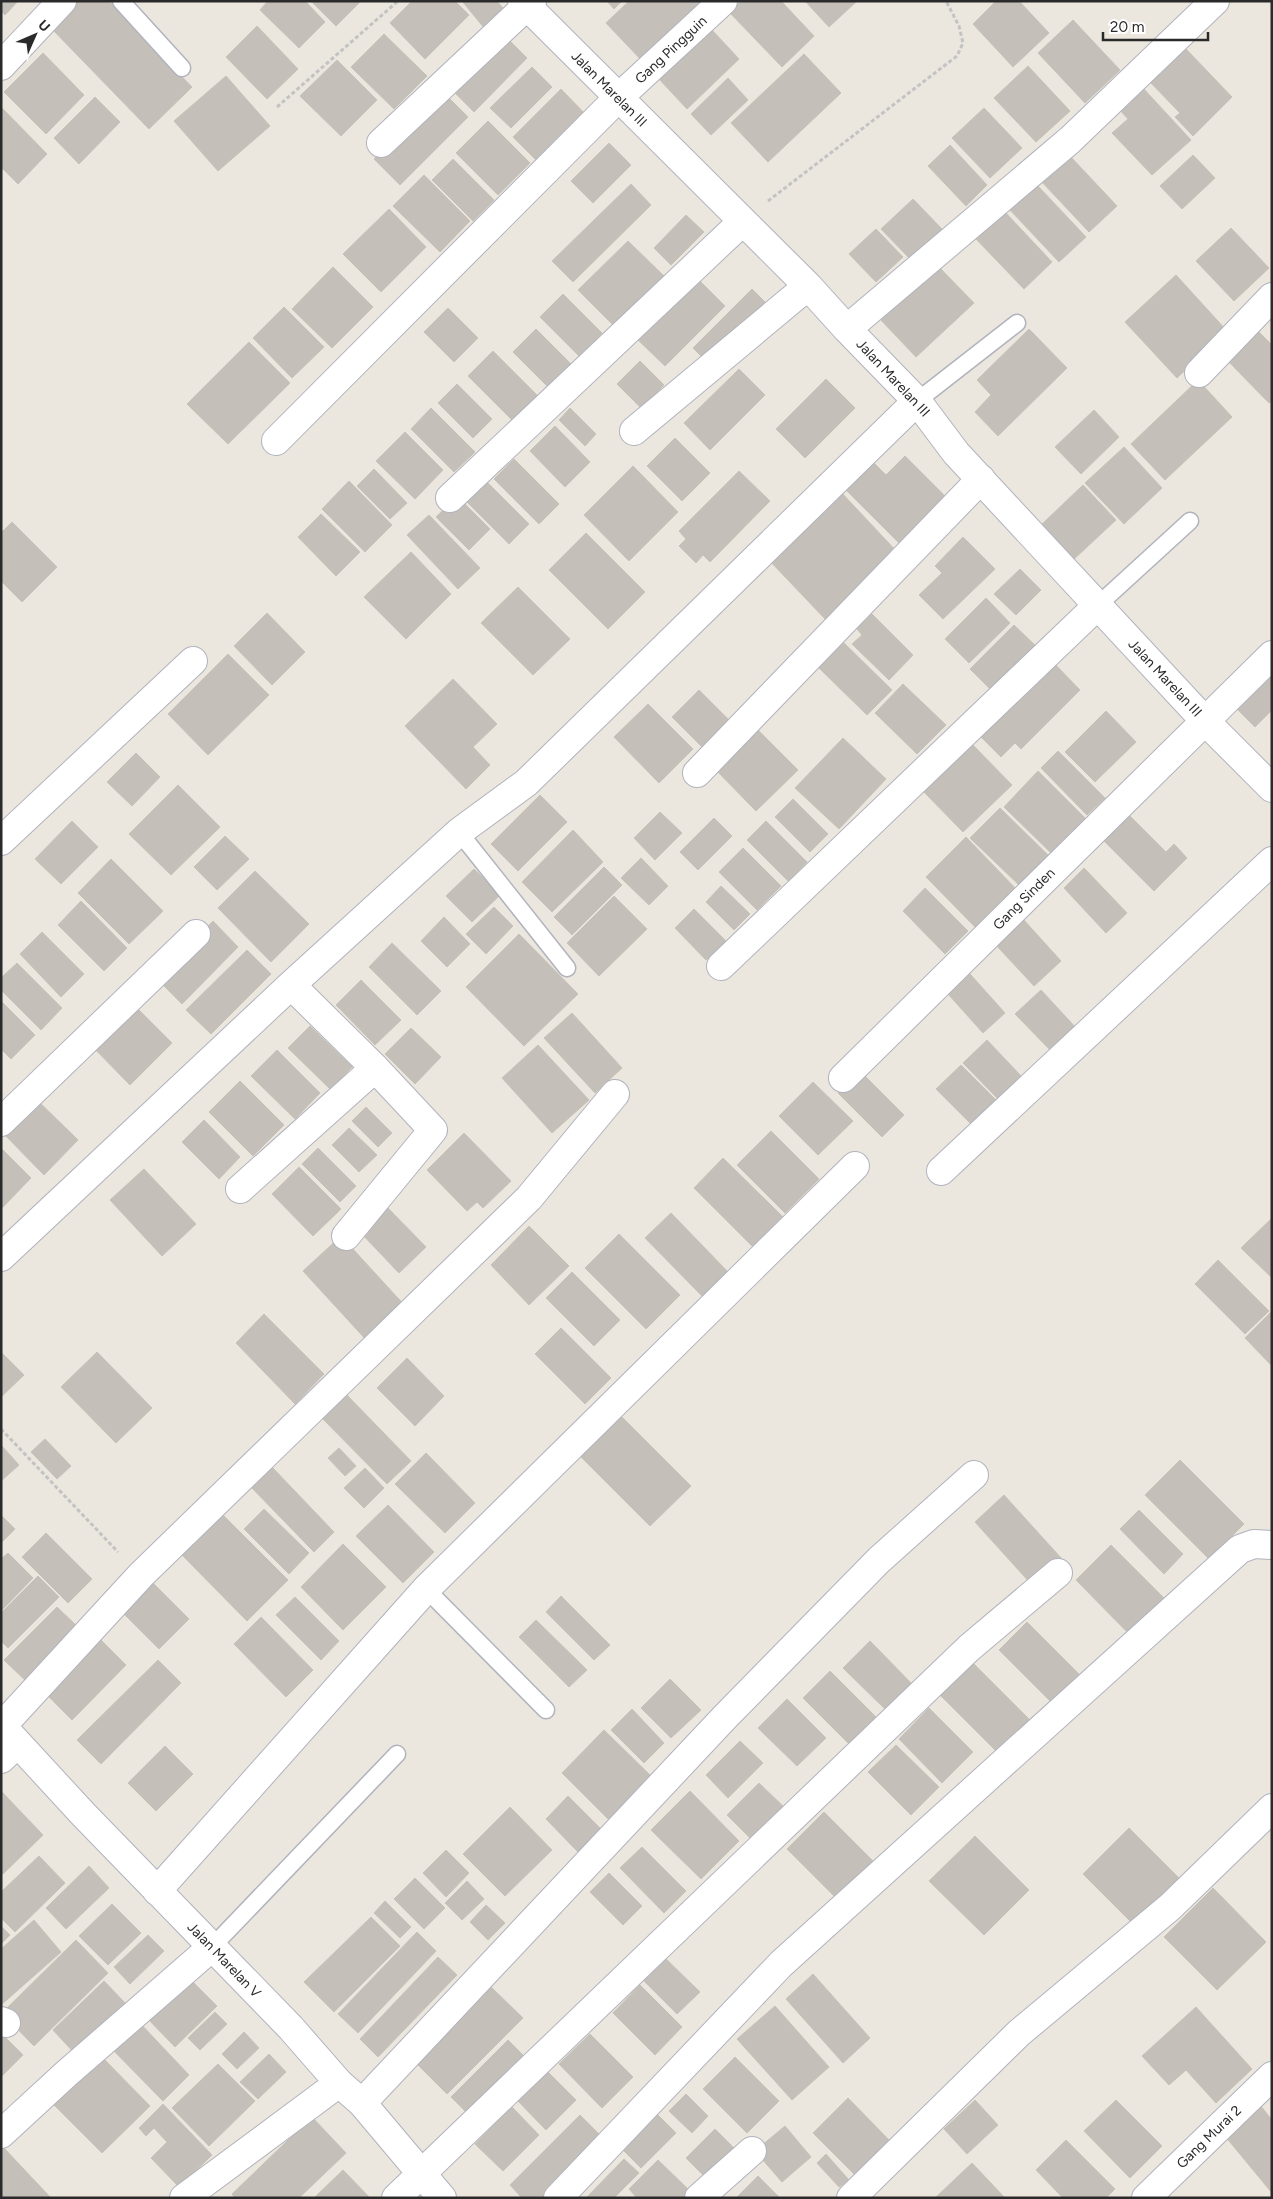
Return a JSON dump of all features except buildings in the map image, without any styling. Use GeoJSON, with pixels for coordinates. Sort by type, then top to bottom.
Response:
{"type":"FeatureCollection","features":[{"type":"Feature","properties":{"kind":"street"},"geometry":{"type":"LineString","coordinates":[[1,66],[62,1]]}},
{"type":"Feature","properties":{"kind":"street","name":"Gang Pingguin"},"geometry":{"type":"LineString","coordinates":[[276,441],[618,98],[723,1]]}},
{"type":"Feature","properties":{"kind":"street"},"geometry":{"type":"LineString","coordinates":[[846,329],[1070,140],[1215,1]]}},
{"type":"Feature","properties":{"kind":"street"},"geometry":{"type":"LineString","coordinates":[[382,143],[527,3]]}},
{"type":"Feature","properties":{"kind":"street","name":"Jalan Marelan III"},"geometry":{"type":"LineString","coordinates":[[527,3],[618,98],[808,286],[846,329],[917,400],[956,453],[1205,721],[1272,788]]}},
{"type":"Feature","properties":{"kind":"street"},"geometry":{"type":"LineString","coordinates":[[450,498],[742,222]]}},
{"type":"Feature","properties":{"kind":"street"},"geometry":{"type":"LineString","coordinates":[[634,431],[808,286]]}},
{"type":"Feature","properties":{"kind":"street"},"geometry":{"type":"LineString","coordinates":[[1199,373],[1272,297]]}},
{"type":"Feature","properties":{"kind":"street"},"geometry":{"type":"LineString","coordinates":[[1,1257],[291,985],[459,832],[526,783],[917,400]]}},
{"type":"Feature","properties":{"kind":"street"},"geometry":{"type":"LineString","coordinates":[[697,772],[981,479]]}},
{"type":"Feature","properties":{"kind":"street"},"geometry":{"type":"LineString","coordinates":[[721,966],[1098,606]]}},
{"type":"Feature","properties":{"kind":"street","name":"Gang Sinden"},"geometry":{"type":"LineString","coordinates":[[843,1078],[1272,655]]}},
{"type":"Feature","properties":{"kind":"street"},"geometry":{"type":"LineString","coordinates":[[1,841],[193,661]]}},
{"type":"Feature","properties":{"kind":"street"},"geometry":{"type":"LineString","coordinates":[[941,1171],[1272,861]]}},
{"type":"Feature","properties":{"kind":"street"},"geometry":{"type":"LineString","coordinates":[[1,1122],[196,934]]}},
{"type":"Feature","properties":{"kind":"street"},"geometry":{"type":"LineString","coordinates":[[291,985],[375,1068],[432,1130],[346,1236]]}},
{"type":"Feature","properties":{"kind":"street"},"geometry":{"type":"LineString","coordinates":[[240,1190],[375,1068]]}},
{"type":"Feature","properties":{"kind":"street"},"geometry":{"type":"LineString","coordinates":[[5,1739],[141,1575],[529,1198],[615,1094]]}},
{"type":"Feature","properties":{"kind":"street"},"geometry":{"type":"LineString","coordinates":[[157,1890],[426,1589],[855,1166]]}},
{"type":"Feature","properties":{"kind":"street"},"geometry":{"type":"LineString","coordinates":[[362,2103],[725,1717],[879,1560],[974,1475]]}},
{"type":"Feature","properties":{"kind":"street"},"geometry":{"type":"LineString","coordinates":[[558,2198],[788,1957],[1240,1549],[1254,1544],[1272,1546]]}},
{"type":"Feature","properties":{"kind":"street"},"geometry":{"type":"LineString","coordinates":[[396,2198],[969,1648],[1058,1573]]}},
{"type":"Feature","properties":{"kind":"street","name":"Jalan Marelan V"},"geometry":{"type":"LineString","coordinates":[[5,1739],[157,1890],[291,2028],[339,2083],[362,2103],[442,2198]]}},
{"type":"Feature","properties":{"kind":"street"},"geometry":{"type":"LineString","coordinates":[[852,2198],[1019,2033],[1170,1907],[1272,1808]]}},
{"type":"Feature","properties":{"kind":"street"},"geometry":{"type":"LineString","coordinates":[[1,2134],[66,2074],[212,1947]]}},
{"type":"Feature","properties":{"kind":"street","name":"Gang Murai 2"},"geometry":{"type":"LineString","coordinates":[[1146,2198],[1272,2076]]}},
{"type":"Feature","properties":{"kind":"street"},"geometry":{"type":"LineString","coordinates":[[190,2196],[339,2083]]}},
{"type":"Feature","properties":{"kind":"street"},"geometry":{"type":"LineString","coordinates":[[699,2198],[752,2151]]}},
{"type":"Feature","properties":{"kind":"lane"},"geometry":{"type":"LineString","coordinates":[[121,1],[182,68]]}},
{"type":"Feature","properties":{"kind":"lane"},"geometry":{"type":"LineString","coordinates":[[917,400],[1017,323]]}},
{"type":"Feature","properties":{"kind":"lane"},"geometry":{"type":"LineString","coordinates":[[1098,606],[1190,521]]}},
{"type":"Feature","properties":{"kind":"lane"},"geometry":{"type":"LineString","coordinates":[[459,832],[567,968]]}},
{"type":"Feature","properties":{"kind":"lane"},"geometry":{"type":"LineString","coordinates":[[426,1589],[546,1710]]}},
{"type":"Feature","properties":{"kind":"lane"},"geometry":{"type":"LineString","coordinates":[[212,1947],[397,1754]]}},
{"type":"Feature","properties":{"kind":"path"},"geometry":{"type":"LineString","coordinates":[[276,108],[398,1]]}},
{"type":"Feature","properties":{"kind":"path"},"geometry":{"type":"LineString","coordinates":[[742,222],[957,56],[963,43],[959,26],[946,1]]}},
{"type":"Feature","properties":{"kind":"path"},"geometry":{"type":"LineString","coordinates":[[1,1429],[141,1575]]}}]}
